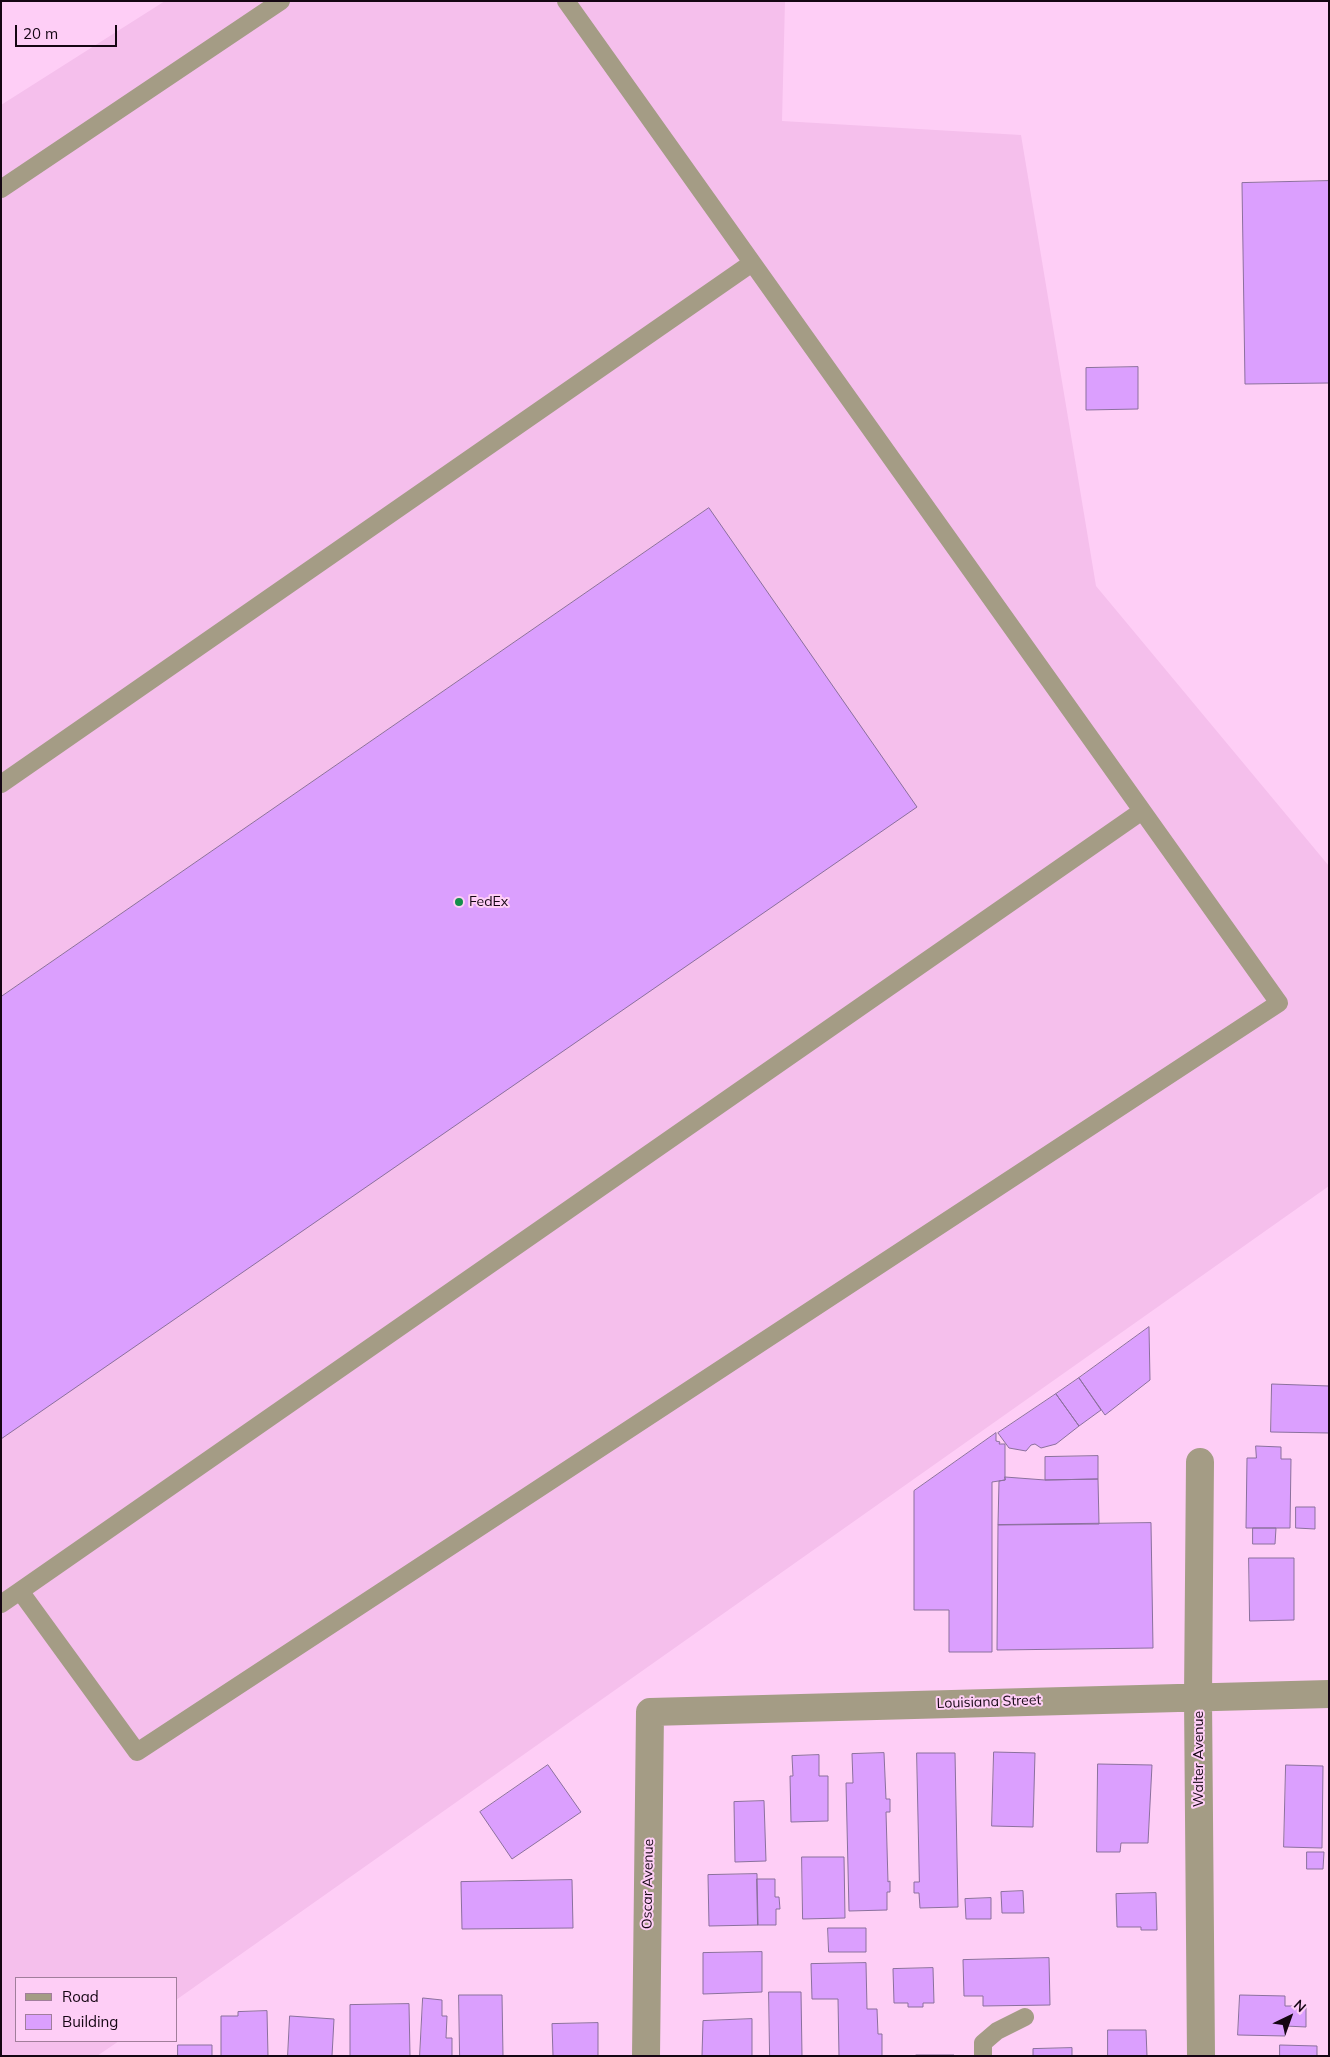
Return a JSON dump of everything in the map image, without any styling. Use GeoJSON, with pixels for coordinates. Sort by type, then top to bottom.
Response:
{"type":"FeatureCollection","features":[{"type":"Feature","properties":{"kind":"street","name":"Walter Avenue"},"geometry":{"type":"LineString","coordinates":[[1200,1462],[1198,1697],[1201,2056]]}},
{"type":"Feature","properties":{"kind":"street","name":"Louisiana Street"},"geometry":{"type":"LineString","coordinates":[[650,1712],[1329,1694]]}},
{"type":"Feature","properties":{"kind":"street","name":"Oscar Avenue"},"geometry":{"type":"LineString","coordinates":[[646,2056],[650,1712]]}},
{"type":"Feature","properties":{"kind":"lane"},"geometry":{"type":"LineString","coordinates":[[1,189],[281,1]]}},
{"type":"Feature","properties":{"kind":"lane"},"geometry":{"type":"LineString","coordinates":[[20,1591],[137,1752],[1279,1003],[566,1]]}},
{"type":"Feature","properties":{"kind":"lane"},"geometry":{"type":"LineString","coordinates":[[1,784],[752,263]]}},
{"type":"Feature","properties":{"kind":"lane"},"geometry":{"type":"LineString","coordinates":[[1,1604],[1142,811]]}},
{"type":"Feature","properties":{"kind":"lane"},"geometry":{"type":"LineString","coordinates":[[983,2056],[984,2043],[997,2031],[1025,2017]]}},
{"type":"Feature","properties":{"kind":"shaded area"},"geometry":{"type":"Polygon","coordinates":[[[165,1],[785,1],[782,121],[1021,135],[1096,586],[1329,866],[1329,1186],[178,1999],[178,1977],[15,1977],[15,2042],[118,2042],[97,2056],[1,2056],[1,105],[165,1]]]}},
{"type":"Feature","properties":{"kind":"building"},"geometry":{"type":"Polygon","coordinates":[[[1329,181],[1329,383],[1245,384],[1242,183],[1329,181]]]}},
{"type":"Feature","properties":{"kind":"building"},"geometry":{"type":"Polygon","coordinates":[[[1138,367],[1138,409],[1086,410],[1086,368],[1138,367]]]}},
{"type":"Feature","properties":{"kind":"building","name":"FedEx"},"geometry":{"type":"Polygon","coordinates":[[[709,508],[917,807],[1,1439],[1,997],[709,508]]]}},
{"type":"Feature","properties":{"kind":"building"},"geometry":{"type":"Polygon","coordinates":[[[1149,1327],[1150,1380],[1105,1415],[1079,1378],[1149,1327]]]}},
{"type":"Feature","properties":{"kind":"building"},"geometry":{"type":"Polygon","coordinates":[[[1079,1378],[1101,1410],[1079,1426],[1056,1394],[1079,1378]]]}},
{"type":"Feature","properties":{"kind":"building"},"geometry":{"type":"Polygon","coordinates":[[[1272,1384],[1329,1386],[1329,1433],[1271,1432],[1272,1384]]]}},
{"type":"Feature","properties":{"kind":"building"},"geometry":{"type":"Polygon","coordinates":[[[1056,1394],[1079,1426],[1056,1444],[1041,1448],[1035,1444],[1031,1445],[1026,1451],[1009,1448],[998,1433],[1056,1394]]]}},
{"type":"Feature","properties":{"kind":"building"},"geometry":{"type":"Polygon","coordinates":[[[996,1433],[996,1441],[1000,1442],[999,1444],[1005,1444],[1005,1480],[992,1482],[992,1652],[949,1652],[949,1610],[914,1610],[914,1491],[996,1433]]]}},
{"type":"Feature","properties":{"kind":"building"},"geometry":{"type":"Polygon","coordinates":[[[1256,1446],[1281,1447],[1281,1459],[1291,1459],[1290,1528],[1246,1528],[1247,1458],[1256,1458],[1256,1446]]]}},
{"type":"Feature","properties":{"kind":"building"},"geometry":{"type":"Polygon","coordinates":[[[1098,1456],[1098,1479],[1045,1480],[1045,1457],[1098,1456]]]}},
{"type":"Feature","properties":{"kind":"building"},"geometry":{"type":"Polygon","coordinates":[[[1005,1477],[1045,1480],[1098,1479],[1099,1524],[998,1525],[999,1481],[1005,1480],[1005,1477]]]}},
{"type":"Feature","properties":{"kind":"building"},"geometry":{"type":"Polygon","coordinates":[[[1296,1507],[1315,1507],[1315,1529],[1296,1528],[1296,1507]]]}},
{"type":"Feature","properties":{"kind":"building"},"geometry":{"type":"Polygon","coordinates":[[[1151,1523],[1153,1648],[997,1650],[998,1525],[1151,1523]]]}},
{"type":"Feature","properties":{"kind":"building"},"geometry":{"type":"Polygon","coordinates":[[[1253,1528],[1276,1528],[1275,1544],[1253,1544],[1253,1528]]]}},
{"type":"Feature","properties":{"kind":"building"},"geometry":{"type":"Polygon","coordinates":[[[1249,1558],[1294,1558],[1294,1620],[1250,1621],[1249,1558]]]}},
{"type":"Feature","properties":{"kind":"building"},"geometry":{"type":"Polygon","coordinates":[[[994,1752],[1035,1753],[1033,1827],[992,1826],[994,1752]]]}},
{"type":"Feature","properties":{"kind":"building"},"geometry":{"type":"Polygon","coordinates":[[[884,1753],[886,1799],[890,1799],[890,1812],[886,1812],[888,1882],[890,1881],[890,1892],[887,1892],[887,1910],[849,1911],[846,1783],[853,1783],[852,1754],[884,1753]]]}},
{"type":"Feature","properties":{"kind":"building"},"geometry":{"type":"Polygon","coordinates":[[[917,1753],[955,1753],[958,1907],[920,1908],[919,1893],[914,1893],[914,1882],[919,1882],[917,1753]]]}},
{"type":"Feature","properties":{"kind":"building"},"geometry":{"type":"Polygon","coordinates":[[[819,1755],[819,1776],[828,1776],[828,1821],[791,1822],[790,1776],[793,1776],[792,1756],[819,1755]]]}},
{"type":"Feature","properties":{"kind":"building"},"geometry":{"type":"Polygon","coordinates":[[[1098,1764],[1152,1765],[1148,1843],[1121,1843],[1120,1852],[1097,1852],[1098,1764]]]}},
{"type":"Feature","properties":{"kind":"building"},"geometry":{"type":"Polygon","coordinates":[[[548,1765],[581,1812],[512,1859],[480,1812],[548,1765]]]}},
{"type":"Feature","properties":{"kind":"building"},"geometry":{"type":"Polygon","coordinates":[[[1286,1765],[1323,1766],[1322,1848],[1284,1847],[1286,1765]]]}},
{"type":"Feature","properties":{"kind":"building"},"geometry":{"type":"Polygon","coordinates":[[[764,1801],[766,1861],[735,1862],[734,1802],[764,1801]]]}},
{"type":"Feature","properties":{"kind":"building"},"geometry":{"type":"Polygon","coordinates":[[[1307,1852],[1324,1852],[1323,1869],[1307,1869],[1307,1852]]]}},
{"type":"Feature","properties":{"kind":"building"},"geometry":{"type":"Polygon","coordinates":[[[802,1857],[844,1857],[845,1918],[803,1919],[802,1857]]]}},
{"type":"Feature","properties":{"kind":"building"},"geometry":{"type":"Polygon","coordinates":[[[757,1874],[758,1925],[709,1926],[708,1875],[757,1874]]]}},
{"type":"Feature","properties":{"kind":"building"},"geometry":{"type":"Polygon","coordinates":[[[757,1879],[775,1879],[775,1897],[779,1897],[780,1909],[776,1909],[776,1925],[758,1925],[757,1879]]]}},
{"type":"Feature","properties":{"kind":"building"},"geometry":{"type":"Polygon","coordinates":[[[572,1880],[573,1928],[462,1929],[461,1882],[572,1880]]]}},
{"type":"Feature","properties":{"kind":"building"},"geometry":{"type":"Polygon","coordinates":[[[1023,1891],[1024,1913],[1002,1913],[1001,1892],[1023,1891]]]}},
{"type":"Feature","properties":{"kind":"building"},"geometry":{"type":"Polygon","coordinates":[[[1156,1893],[1157,1930],[1141,1930],[1141,1927],[1117,1927],[1116,1894],[1156,1893]]]}},
{"type":"Feature","properties":{"kind":"building"},"geometry":{"type":"Polygon","coordinates":[[[991,1898],[991,1919],[966,1919],[965,1899],[991,1898]]]}},
{"type":"Feature","properties":{"kind":"building"},"geometry":{"type":"Polygon","coordinates":[[[828,1928],[866,1928],[866,1952],[829,1952],[828,1928]]]}},
{"type":"Feature","properties":{"kind":"building"},"geometry":{"type":"Polygon","coordinates":[[[762,1952],[762,1992],[703,1994],[703,1953],[762,1952]]]}},
{"type":"Feature","properties":{"kind":"building"},"geometry":{"type":"Polygon","coordinates":[[[1049,1958],[1050,2005],[983,2006],[983,1996],[964,1996],[963,1960],[1049,1958]]]}},
{"type":"Feature","properties":{"kind":"building"},"geometry":{"type":"Polygon","coordinates":[[[866,1963],[867,2009],[877,2009],[878,2034],[882,2034],[882,2056],[839,2056],[838,1999],[812,1999],[811,1964],[866,1963]]]}},
{"type":"Feature","properties":{"kind":"building"},"geometry":{"type":"Polygon","coordinates":[[[933,1968],[934,2003],[923,2003],[923,2007],[908,2007],[908,2003],[894,2003],[893,1969],[933,1968]]]}},
{"type":"Feature","properties":{"kind":"building"},"geometry":{"type":"Polygon","coordinates":[[[769,1992],[801,1992],[802,2056],[770,2056],[769,1992]]]}},
{"type":"Feature","properties":{"kind":"building"},"geometry":{"type":"Polygon","coordinates":[[[459,1995],[502,1995],[503,2056],[460,2056],[459,1995]]]}},
{"type":"Feature","properties":{"kind":"building"},"geometry":{"type":"Polygon","coordinates":[[[1240,1995],[1285,1996],[1285,2006],[1306,2006],[1306,2027],[1285,2026],[1285,2036],[1238,2035],[1240,1995]]]}},
{"type":"Feature","properties":{"kind":"building"},"geometry":{"type":"Polygon","coordinates":[[[423,1998],[442,2000],[442,2016],[447,2016],[446,2038],[452,2038],[452,2056],[420,2056],[423,1998]]]}},
{"type":"Feature","properties":{"kind":"building"},"geometry":{"type":"Polygon","coordinates":[[[409,2004],[410,2056],[350,2056],[350,2005],[409,2004]]]}},
{"type":"Feature","properties":{"kind":"building"},"geometry":{"type":"Polygon","coordinates":[[[267,2011],[268,2056],[221,2056],[221,2016],[238,2016],[238,2012],[267,2011]]]}},
{"type":"Feature","properties":{"kind":"building"},"geometry":{"type":"Polygon","coordinates":[[[290,2016],[334,2019],[332,2056],[288,2056],[290,2016]]]}},
{"type":"Feature","properties":{"kind":"building"},"geometry":{"type":"Polygon","coordinates":[[[752,2019],[752,2056],[702,2056],[703,2021],[752,2019]]]}},
{"type":"Feature","properties":{"kind":"building"},"geometry":{"type":"Polygon","coordinates":[[[598,2023],[598,2056],[553,2056],[552,2024],[598,2023]]]}},
{"type":"Feature","properties":{"kind":"building"},"geometry":{"type":"Polygon","coordinates":[[[1108,2030],[1146,2030],[1147,2056],[1108,2056],[1108,2030]]]}},
{"type":"Feature","properties":{"kind":"building"},"geometry":{"type":"Polygon","coordinates":[[[178,2045],[212,2045],[212,2056],[178,2056],[178,2045]]]}},
{"type":"Feature","properties":{"kind":"building"},"geometry":{"type":"Polygon","coordinates":[[[1280,2045],[1317,2046],[1317,2056],[1280,2056],[1280,2045]]]}},
{"type":"Feature","properties":{"kind":"building"},"geometry":{"type":"Polygon","coordinates":[[[1072,2048],[1072,2056],[1033,2056],[1033,2049],[1072,2048]]]}},
{"type":"Feature","properties":{"kind":"building"},"geometry":{"type":"Polygon","coordinates":[[[954,2055],[954,2056],[916,2056],[954,2055]]]}},
{"type":"Feature","properties":{"kind":"place","name":"FedEx"},"geometry":{"type":"Point","coordinates":[459,902]}}]}
